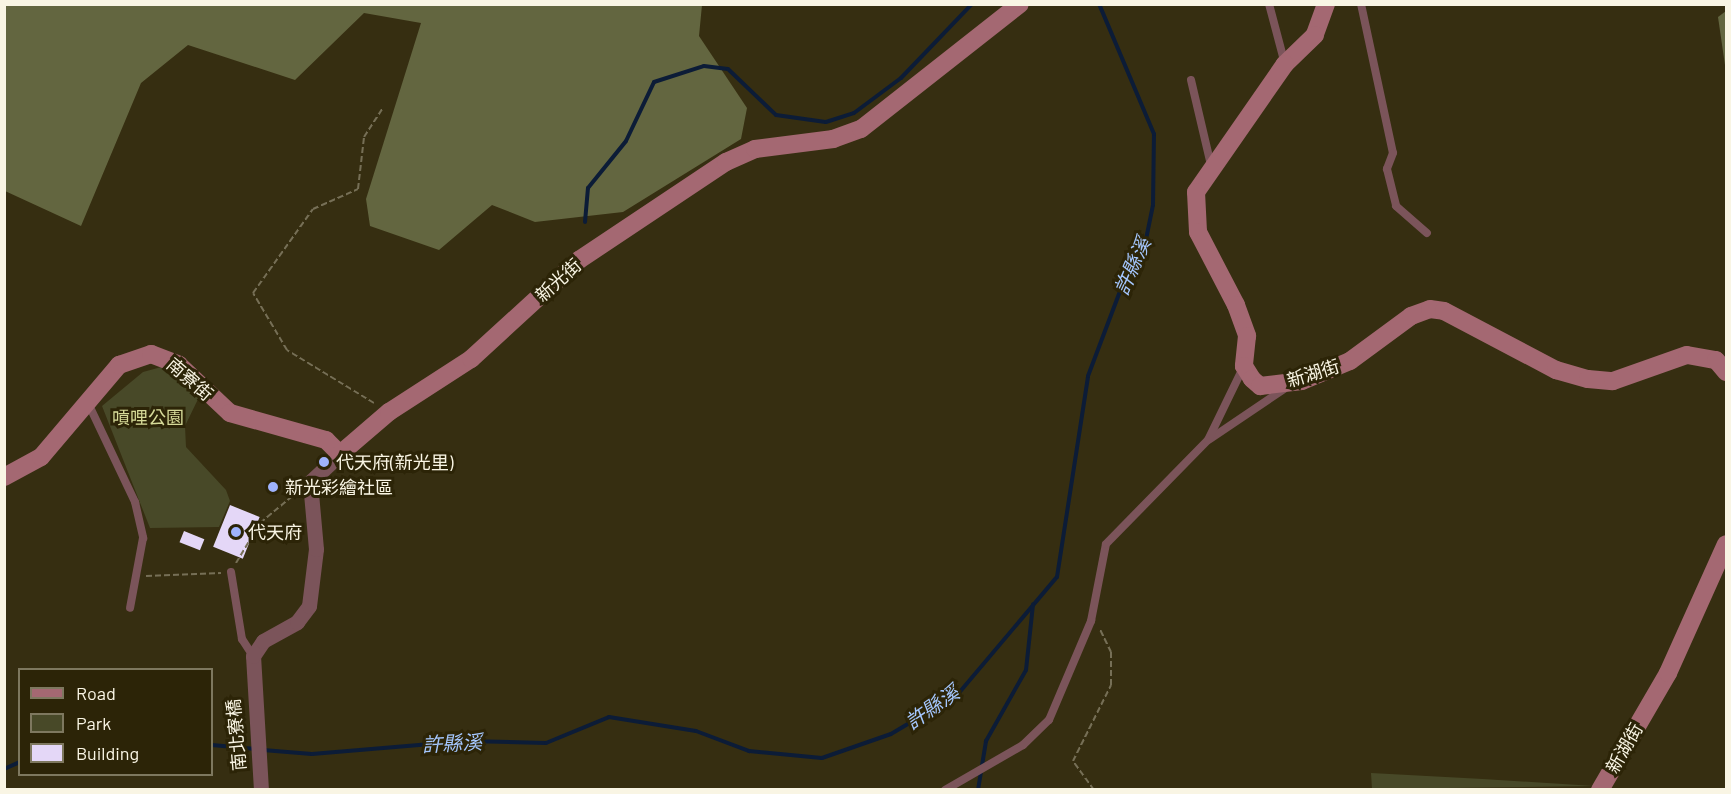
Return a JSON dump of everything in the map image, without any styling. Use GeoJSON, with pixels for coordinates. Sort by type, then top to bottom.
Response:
{"type":"FeatureCollection","features":[{"type":"Feature","properties":{"kind":"street","name":"新光街"},"geometry":{"type":"LineString","coordinates":[[310,482],[390,412],[471,359],[579,260],[733,158],[861,129],[1020,4]]}},
{"type":"Feature","properties":{"kind":"street"},"geometry":{"type":"LineString","coordinates":[[1244,366],[1247,336],[1197,221],[1196,192],[1211,165],[1285,64],[1315,35],[1326,4]]}},
{"type":"Feature","properties":{"kind":"street","name":"新湖街"},"geometry":{"type":"LineString","coordinates":[[1244,366],[1260,386],[1302,381],[1350,361],[1411,316],[1430,309],[1444,311],[1556,370],[1588,379],[1614,381],[1687,355],[1723,362]]}},
{"type":"Feature","properties":{"kind":"street","name":"南寮街"},"geometry":{"type":"LineString","coordinates":[[4,477],[41,457],[119,365],[137,357],[164,356],[230,413],[326,440],[340,454]]}},
{"type":"Feature","properties":{"kind":"street"},"geometry":{"type":"LineString","coordinates":[[253,656],[263,641],[297,622],[309,606],[316,549],[310,482]]}},
{"type":"Feature","properties":{"kind":"street","name":"新湖街"},"geometry":{"type":"LineString","coordinates":[[1600,789],[1668,673],[1726,544]]}},
{"type":"Feature","properties":{"kind":"street","name":"南北寮橋"},"geometry":{"type":"LineString","coordinates":[[253,656],[251,682],[261,786]]}},
{"type":"Feature","properties":{"kind":"lane"},"geometry":{"type":"LineString","coordinates":[[1269,4],[1285,64]]}},
{"type":"Feature","properties":{"kind":"lane"},"geometry":{"type":"LineString","coordinates":[[1361,4],[1393,153],[1387,169],[1396,206],[1427,234]]}},
{"type":"Feature","properties":{"kind":"lane"},"geometry":{"type":"LineString","coordinates":[[1191,80],[1211,165]]}},
{"type":"Feature","properties":{"kind":"lane"},"geometry":{"type":"LineString","coordinates":[[1208,440],[1244,366]]}},
{"type":"Feature","properties":{"kind":"lane"},"geometry":{"type":"LineString","coordinates":[[945,789],[1023,745],[1049,720],[1091,621],[1106,544],[1208,440],[1262,400],[1302,381]]}},
{"type":"Feature","properties":{"kind":"lane"},"geometry":{"type":"LineString","coordinates":[[87,401],[135,502],[143,538],[140,576],[130,608]]}},
{"type":"Feature","properties":{"kind":"lane"},"geometry":{"type":"LineString","coordinates":[[231,572],[242,639],[253,656]]}},
{"type":"Feature","properties":{"kind":"path"},"geometry":{"type":"LineString","coordinates":[[383,108],[364,137],[358,189],[313,209],[253,293],[287,350],[390,412]]}},
{"type":"Feature","properties":{"kind":"path"},"geometry":{"type":"LineString","coordinates":[[140,576],[231,572],[260,523],[310,482]]}},
{"type":"Feature","properties":{"kind":"path"},"geometry":{"type":"LineString","coordinates":[[1091,621],[1107,636],[1112,685],[1073,761],[1094,789]]}},
{"type":"Feature","properties":{"kind":"green space"},"geometry":{"type":"Polygon","coordinates":[[[5,4],[702,5],[699,36],[747,108],[741,139],[623,212],[535,222],[492,205],[439,250],[370,226],[366,199],[421,23],[364,13],[295,80],[188,45],[141,83],[81,226],[5,191],[5,4]]]}},
{"type":"Feature","properties":{"kind":"green space"},"geometry":{"type":"Polygon","coordinates":[[[1726,11],[1726,72],[1718,17],[1726,11]]]}},
{"type":"Feature","properties":{"kind":"green space","name":"嗊哩公園"},"geometry":{"type":"Polygon","coordinates":[[[165,366],[187,376],[201,393],[185,426],[186,447],[226,490],[230,501],[219,527],[150,528],[102,406],[143,372],[165,366]]]}},
{"type":"Feature","properties":{"kind":"green space"},"geometry":{"type":"Polygon","coordinates":[[[1371,773],[1483,779],[1594,786],[1372,789],[1371,773]]]}},
{"type":"Feature","properties":{"kind":"building","name":"代天府"},"geometry":{"type":"Polygon","coordinates":[[[230,505],[260,517],[243,559],[213,547],[230,505]]]}},
{"type":"Feature","properties":{"kind":"building"},"geometry":{"type":"Polygon","coordinates":[[[184,531],[204,539],[200,550],[180,542],[184,531]]]}},
{"type":"Feature","properties":{"kind":"waterway"},"geometry":{"type":"LineString","coordinates":[[585,222],[588,188],[626,141],[654,82],[704,66],[728,69],[776,115],[826,122],[854,113],[901,78],[972,4]]}},
{"type":"Feature","properties":{"kind":"waterway","name":"許縣溪"},"geometry":{"type":"LineString","coordinates":[[263,750],[312,754],[466,741],[546,743],[609,717],[696,731],[749,751],[822,758],[891,734],[958,694],[1057,577],[1088,376],[1128,270],[1144,249],[1153,205],[1154,134],[1099,4]]}},
{"type":"Feature","properties":{"kind":"waterway"},"geometry":{"type":"LineString","coordinates":[[978,790],[986,741],[1026,670],[1033,604]]}},
{"type":"Feature","properties":{"kind":"waterway","name":"許縣溪"},"geometry":{"type":"LineString","coordinates":[[213,745],[256,749]]}},
{"type":"Feature","properties":{"kind":"waterway","name":"許縣溪"},"geometry":{"type":"LineString","coordinates":[[4,769],[18,763]]}},
{"type":"Feature","properties":{"kind":"place","name":"代天府(新光里)"},"geometry":{"type":"Point","coordinates":[324,462]}},
{"type":"Feature","properties":{"kind":"place","name":"新光彩繪社區"},"geometry":{"type":"Point","coordinates":[273,487]}},
{"type":"Feature","properties":{"kind":"place","name":"代天府"},"geometry":{"type":"Point","coordinates":[236,532]}}]}
